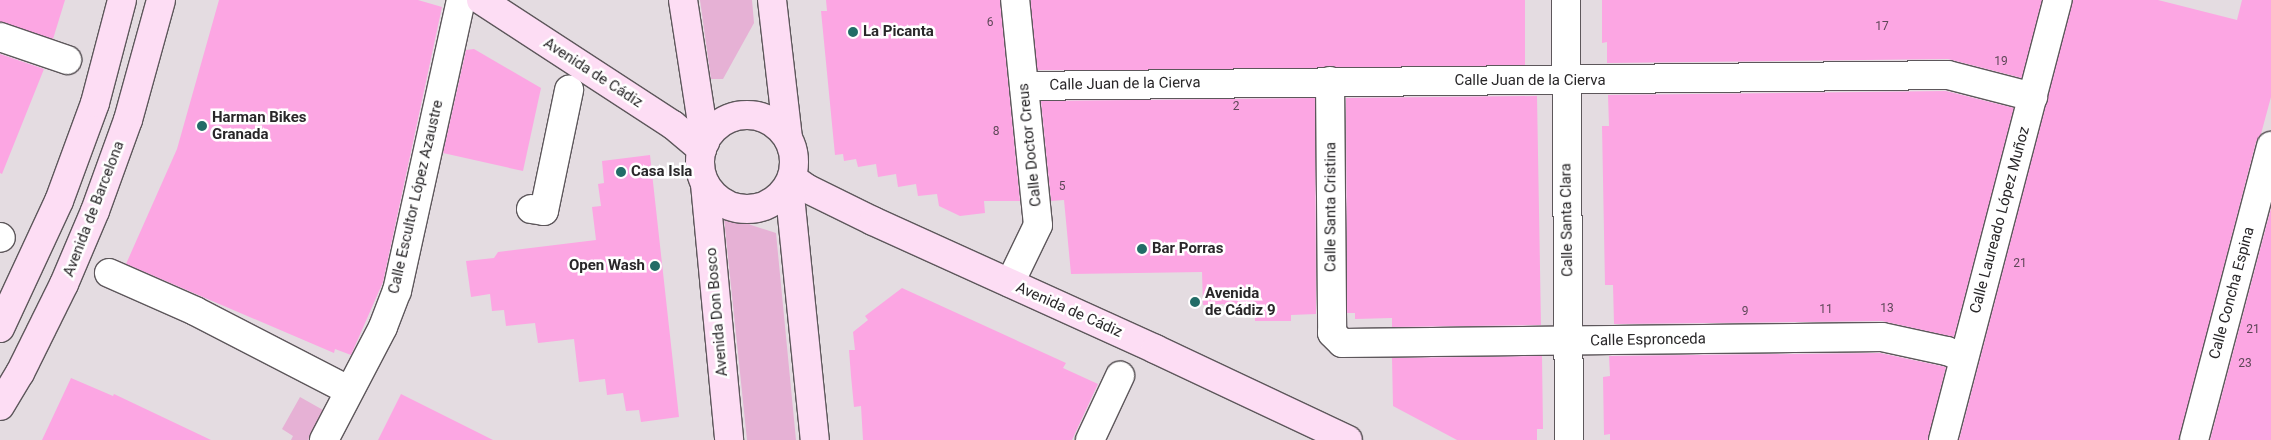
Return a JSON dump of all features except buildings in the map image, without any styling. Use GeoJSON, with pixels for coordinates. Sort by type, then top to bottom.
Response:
{"type":"FeatureCollection","features":[{"type":"Feature","properties":{"kind":"main road"},"geometry":{"type":"LineString","coordinates":[[0,328],[59,201],[94,103],[122,0]]}},
{"type":"Feature","properties":{"kind":"main road","name":"Avenida de Barcelona"},"geometry":{"type":"LineString","coordinates":[[0,406],[20,373],[64,284],[95,211],[128,120],[161,0]]}},
{"type":"Feature","properties":{"kind":"main road","name":"Avenida de Cádiz"},"geometry":{"type":"LineString","coordinates":[[481,0],[703,145]]}},
{"type":"Feature","properties":{"kind":"main road"},"geometry":{"type":"LineString","coordinates":[[683,0],[703,145],[700,161],[705,184],[719,200],[739,209],[754,209],[768,205],[780,197],[790,182]]}},
{"type":"Feature","properties":{"kind":"main road"},"geometry":{"type":"LineString","coordinates":[[772,0],[788,138],[793,151],[790,182],[815,440]]}},
{"type":"Feature","properties":{"kind":"main road"},"geometry":{"type":"LineString","coordinates":[[703,145],[712,130],[724,121],[738,116],[766,119],[779,127],[788,138]]}},
{"type":"Feature","properties":{"kind":"main road","name":"Avenida de Cádiz"},"geometry":{"type":"LineString","coordinates":[[790,182],[1155,348],[1348,440]]}},
{"type":"Feature","properties":{"kind":"main road","name":"Avenida Don Bosco"},"geometry":{"type":"LineString","coordinates":[[705,184],[729,440]]}},
{"type":"Feature","properties":{"kind":"street","name":"Calle Escultor López Azaustre"},"geometry":{"type":"LineString","coordinates":[[324,440],[383,326],[397,290],[461,0]]}},
{"type":"Feature","properties":{"kind":"street","name":"Calle Doctor Creus"},"geometry":{"type":"LineString","coordinates":[[1010,283],[1038,225],[1015,0]]}},
{"type":"Feature","properties":{"kind":"street","name":"Calle Santa Clara"},"geometry":{"type":"LineString","coordinates":[[1566,0],[1569,440]]}},
{"type":"Feature","properties":{"kind":"street","name":"Calle Laureado López Muñoz"},"geometry":{"type":"LineString","coordinates":[[1943,440],[2058,0]]}},
{"type":"Feature","properties":{"kind":"street"},"geometry":{"type":"LineString","coordinates":[[0,37],[67,60]]}},
{"type":"Feature","properties":{"kind":"street","name":"Calle Juan de la Cierva"},"geometry":{"type":"LineString","coordinates":[[1024,86],[1948,75],[2033,97]]}},
{"type":"Feature","properties":{"kind":"street","name":"Calle Santa Cristina"},"geometry":{"type":"LineString","coordinates":[[1330,82],[1332,333]]}},
{"type":"Feature","properties":{"kind":"street","name":"Avenida de Cádiz"},"geometry":{"type":"LineString","coordinates":[[531,209],[544,211],[568,90]]}},
{"type":"Feature","properties":{"kind":"street","name":"Calle Concha Espina"},"geometry":{"type":"LineString","coordinates":[[2194,440],[2271,146]]}},
{"type":"Feature","properties":{"kind":"street"},"geometry":{"type":"LineString","coordinates":[[109,273],[195,311],[340,386]]}},
{"type":"Feature","properties":{"kind":"street","name":"Calle Espronceda"},"geometry":{"type":"LineString","coordinates":[[1332,333],[1342,343],[1568,342],[1882,337],[1947,351],[1964,358]]}},
{"type":"Feature","properties":{"kind":"street"},"geometry":{"type":"LineString","coordinates":[[1090,440],[1120,376]]}},
{"type":"Feature","properties":{"kind":"shaded area"},"geometry":{"type":"Polygon","coordinates":[[[700,0],[752,0],[754,23],[723,79],[711,79],[700,0]]]}},
{"type":"Feature","properties":{"kind":"shaded area"},"geometry":{"type":"Polygon","coordinates":[[[728,213],[751,225],[776,233],[796,440],[747,440],[724,218],[728,213]]]}},
{"type":"Feature","properties":{"kind":"shaded area"},"geometry":{"type":"Polygon","coordinates":[[[300,397],[323,410],[308,440],[291,440],[293,436],[282,429],[300,397]]]}},
{"type":"Feature","properties":{"kind":"place","name":"La Picanta"},"geometry":{"type":"Point","coordinates":[853,32]}},
{"type":"Feature","properties":{"kind":"place","name":"Harman Bikes Granada"},"geometry":{"type":"Point","coordinates":[202,126]}},
{"type":"Feature","properties":{"kind":"place","name":"Casa Isla"},"geometry":{"type":"Point","coordinates":[621,172]}},
{"type":"Feature","properties":{"kind":"place","name":"Bar Porras"},"geometry":{"type":"Point","coordinates":[1142,249]}},
{"type":"Feature","properties":{"kind":"place","name":"Open Wash"},"geometry":{"type":"Point","coordinates":[655,266]}},
{"type":"Feature","properties":{"kind":"place","name":"Avenida de Cádiz 9"},"geometry":{"type":"Point","coordinates":[1195,302]}}]}
